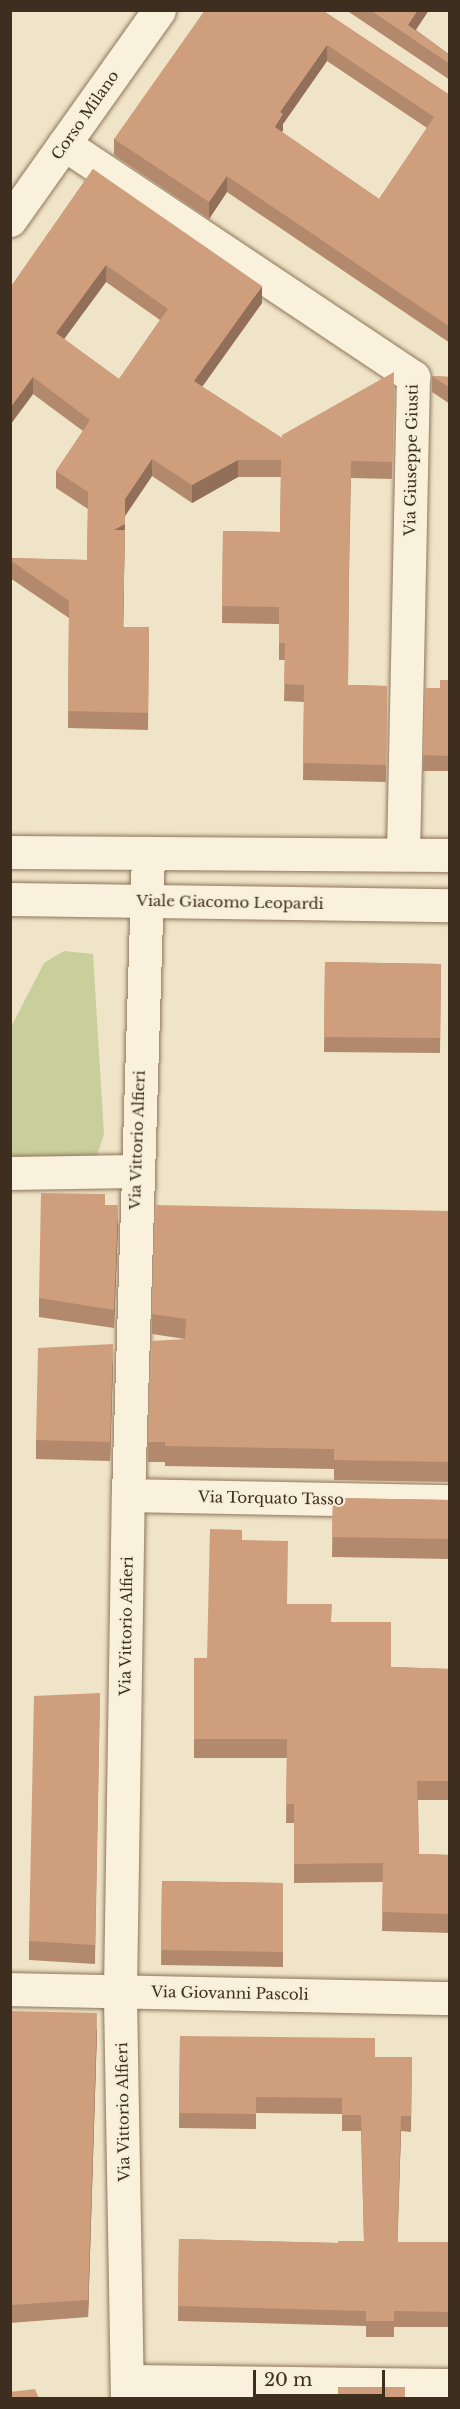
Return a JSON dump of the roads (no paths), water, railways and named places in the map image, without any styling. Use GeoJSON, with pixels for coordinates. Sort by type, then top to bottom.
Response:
{"type":"FeatureCollection","features":[{"type":"Feature","properties":{"kind":"street","name":"Corso Milano"},"geometry":{"type":"LineString","coordinates":[[10,220],[159,10]]}},
{"type":"Feature","properties":{"kind":"street","name":"Via Giuseppe Giusti"},"geometry":{"type":"LineString","coordinates":[[64,144],[413,377],[404,854]]}},
{"type":"Feature","properties":{"kind":"street"},"geometry":{"type":"LineString","coordinates":[[10,852],[450,855]]}},
{"type":"Feature","properties":{"kind":"street","name":"Via Vittorio Alfieri"},"geometry":{"type":"LineString","coordinates":[[128,2390],[120,1990],[128,1495],[147,854]]}},
{"type":"Feature","properties":{"kind":"street","name":"Viale Giacomo Leopardi"},"geometry":{"type":"LineString","coordinates":[[10,899],[450,906]]}},
{"type":"Feature","properties":{"kind":"street"},"geometry":{"type":"LineString","coordinates":[[10,1173],[136,1171]]}},
{"type":"Feature","properties":{"kind":"street","name":"Via Torquato Tasso"},"geometry":{"type":"LineString","coordinates":[[128,1495],[450,1501]]}},
{"type":"Feature","properties":{"kind":"street","name":"Via Giovanni Pascoli"},"geometry":{"type":"LineString","coordinates":[[10,1989],[450,1998]]}},
{"type":"Feature","properties":{"kind":"street"},"geometry":{"type":"LineString","coordinates":[[128,2390],[450,2385]]}}]}
